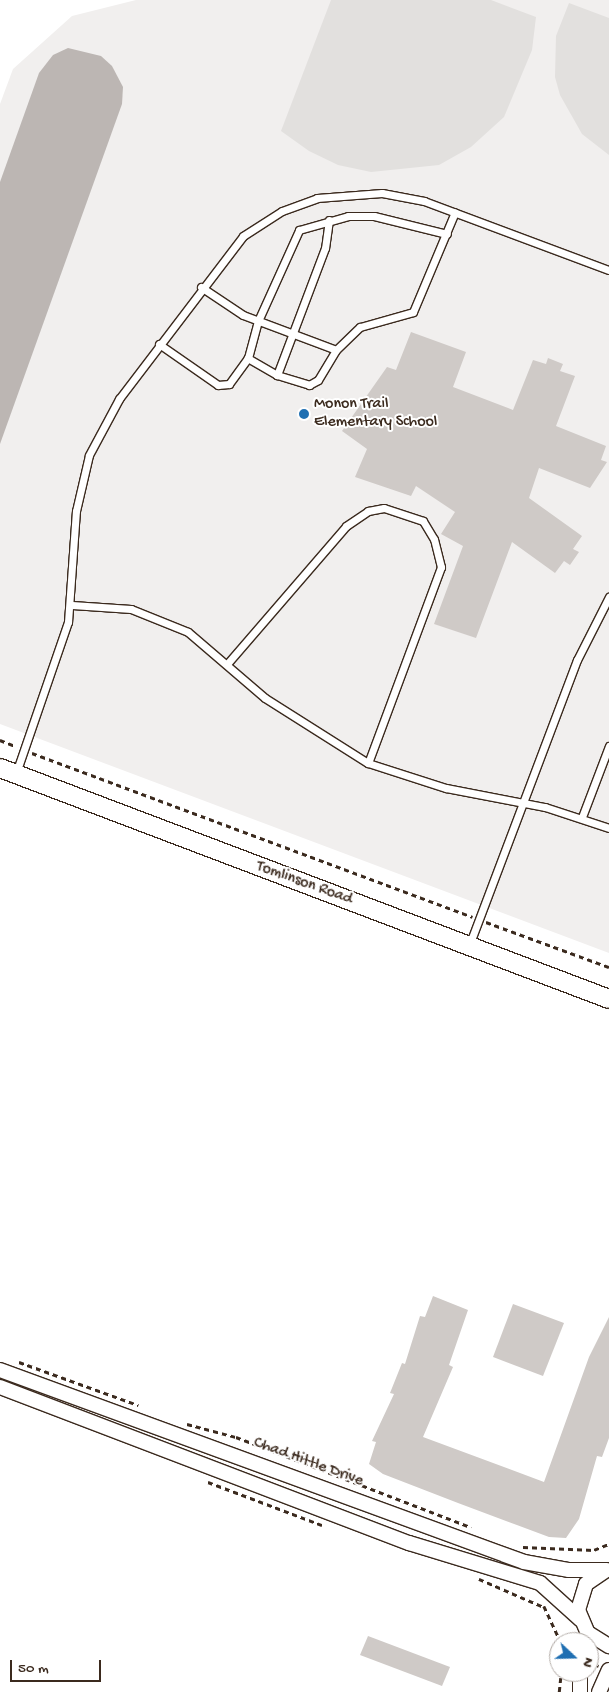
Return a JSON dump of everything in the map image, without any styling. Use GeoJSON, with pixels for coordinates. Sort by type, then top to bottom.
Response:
{"type":"FeatureCollection","features":[{"type":"Feature","properties":{"kind":"street","name":"Tomlinson Road"},"geometry":{"type":"LineString","coordinates":[[8,771],[224,855],[470,942],[609,999]]}},
{"type":"Feature","properties":{"kind":"street","name":"Chad Hittle Drive"},"geometry":{"type":"LineString","coordinates":[[0,1370],[524,1562],[569,1570],[608,1570]]}},
{"type":"Feature","properties":{"kind":"street"},"geometry":{"type":"LineString","coordinates":[[0,1388],[422,1548],[540,1583],[556,1595],[584,1631],[609,1646]]}},
{"type":"Feature","properties":{"kind":"street"},"geometry":{"type":"LineString","coordinates":[[584,1631],[580,1596],[586,1584],[608,1570]]}},
{"type":"Feature","properties":{"kind":"street"},"geometry":{"type":"LineString","coordinates":[[599,1692],[609,1670]]}},
{"type":"Feature","properties":{"kind":"lane"},"geometry":{"type":"LineString","coordinates":[[8,771],[24,750],[72,605],[76,511],[85,467],[115,405],[201,287],[243,236],[282,211],[317,198],[382,193],[455,212],[609,270]]}},
{"type":"Feature","properties":{"kind":"lane"},"geometry":{"type":"LineString","coordinates":[[248,358],[277,375],[309,384],[318,380],[336,350],[360,327],[413,312],[455,212]]}},
{"type":"Feature","properties":{"kind":"lane"},"geometry":{"type":"LineString","coordinates":[[159,344],[218,385],[229,384],[248,358],[258,321],[299,230],[329,220],[374,216],[447,234]]}},
{"type":"Feature","properties":{"kind":"lane"},"geometry":{"type":"LineString","coordinates":[[277,375],[326,248],[329,220]]}},
{"type":"Feature","properties":{"kind":"lane"},"geometry":{"type":"LineString","coordinates":[[201,287],[258,321],[336,350]]}},
{"type":"Feature","properties":{"kind":"lane"},"geometry":{"type":"LineString","coordinates":[[227,664],[346,526],[368,511],[384,508],[423,521],[434,539],[441,567],[368,763]]}},
{"type":"Feature","properties":{"kind":"lane"},"geometry":{"type":"LineString","coordinates":[[470,942],[577,660],[609,596]]}},
{"type":"Feature","properties":{"kind":"lane"},"geometry":{"type":"LineString","coordinates":[[72,605],[139,612],[188,632],[265,698],[368,763],[521,806],[582,817],[609,828]]}},
{"type":"Feature","properties":{"kind":"lane"},"geometry":{"type":"LineString","coordinates":[[582,817],[609,746]]}},
{"type":"Feature","properties":{"kind":"path"},"geometry":{"type":"LineString","coordinates":[[0,740],[609,967]]}},
{"type":"Feature","properties":{"kind":"path"},"geometry":{"type":"LineString","coordinates":[[11,1360],[144,1408]]}},
{"type":"Feature","properties":{"kind":"path"},"geometry":{"type":"LineString","coordinates":[[183,1422],[236,1437],[479,1531]]}},
{"type":"Feature","properties":{"kind":"path"},"geometry":{"type":"LineString","coordinates":[[516,1544],[576,1551],[601,1550],[609,1544]]}},
{"type":"Feature","properties":{"kind":"path"},"geometry":{"type":"LineString","coordinates":[[556,1595],[544,1606],[556,1632]]}},
{"type":"Feature","properties":{"kind":"shaded area","name":"Monon Trail Elementary School"},"geometry":{"type":"Polygon","coordinates":[[[136,0],[609,0],[609,953],[0,724],[0,104],[13,69],[72,16],[136,0]]]}},
{"type":"Feature","properties":{"kind":"shaded area"},"geometry":{"type":"Polygon","coordinates":[[[331,0],[491,0],[536,17],[532,50],[504,117],[471,147],[439,165],[371,172],[338,165],[309,151],[281,131],[331,0]]]}},
{"type":"Feature","properties":{"kind":"shaded area"},"geometry":{"type":"Polygon","coordinates":[[[569,3],[609,18],[609,155],[582,134],[560,95],[555,77],[556,36],[569,3]]]}},
{"type":"Feature","properties":{"kind":"shaded area"},"geometry":{"type":"Polygon","coordinates":[[[68,48],[101,56],[112,66],[123,87],[122,104],[0,444],[0,182],[39,73],[53,55],[68,48]]]}},
{"type":"Feature","properties":{"kind":"building","name":"Monon Trail Elementary School"},"geometry":{"type":"Polygon","coordinates":[[[411,332],[466,352],[453,387],[513,410],[533,360],[546,364],[548,358],[563,364],[560,371],[575,376],[556,426],[606,446],[601,460],[607,462],[590,488],[539,468],[529,498],[582,536],[573,549],[579,552],[570,565],[564,561],[555,573],[512,542],[476,638],[434,624],[463,546],[441,534],[455,512],[416,486],[411,496],[355,477],[367,449],[342,431],[387,367],[396,370],[411,332]]]}},
{"type":"Feature","properties":{"kind":"building"},"geometry":{"type":"Polygon","coordinates":[[[433,1296],[468,1310],[449,1365],[453,1367],[423,1437],[544,1482],[589,1357],[609,1317],[609,1438],[602,1457],[597,1456],[579,1519],[566,1538],[549,1537],[458,1503],[383,1474],[369,1464],[376,1442],[372,1441],[394,1394],[390,1393],[402,1363],[405,1364],[420,1316],[425,1317],[433,1296]]]}},
{"type":"Feature","properties":{"kind":"building"},"geometry":{"type":"Polygon","coordinates":[[[513,1304],[564,1323],[543,1376],[493,1357],[513,1304]]]}},
{"type":"Feature","properties":{"kind":"building"},"geometry":{"type":"Polygon","coordinates":[[[368,1636],[450,1667],[442,1686],[360,1655],[368,1636]]]}},
{"type":"Feature","properties":{"kind":"place","name":"Monon Trail Elementary School"},"geometry":{"type":"Point","coordinates":[304,414]}}]}
